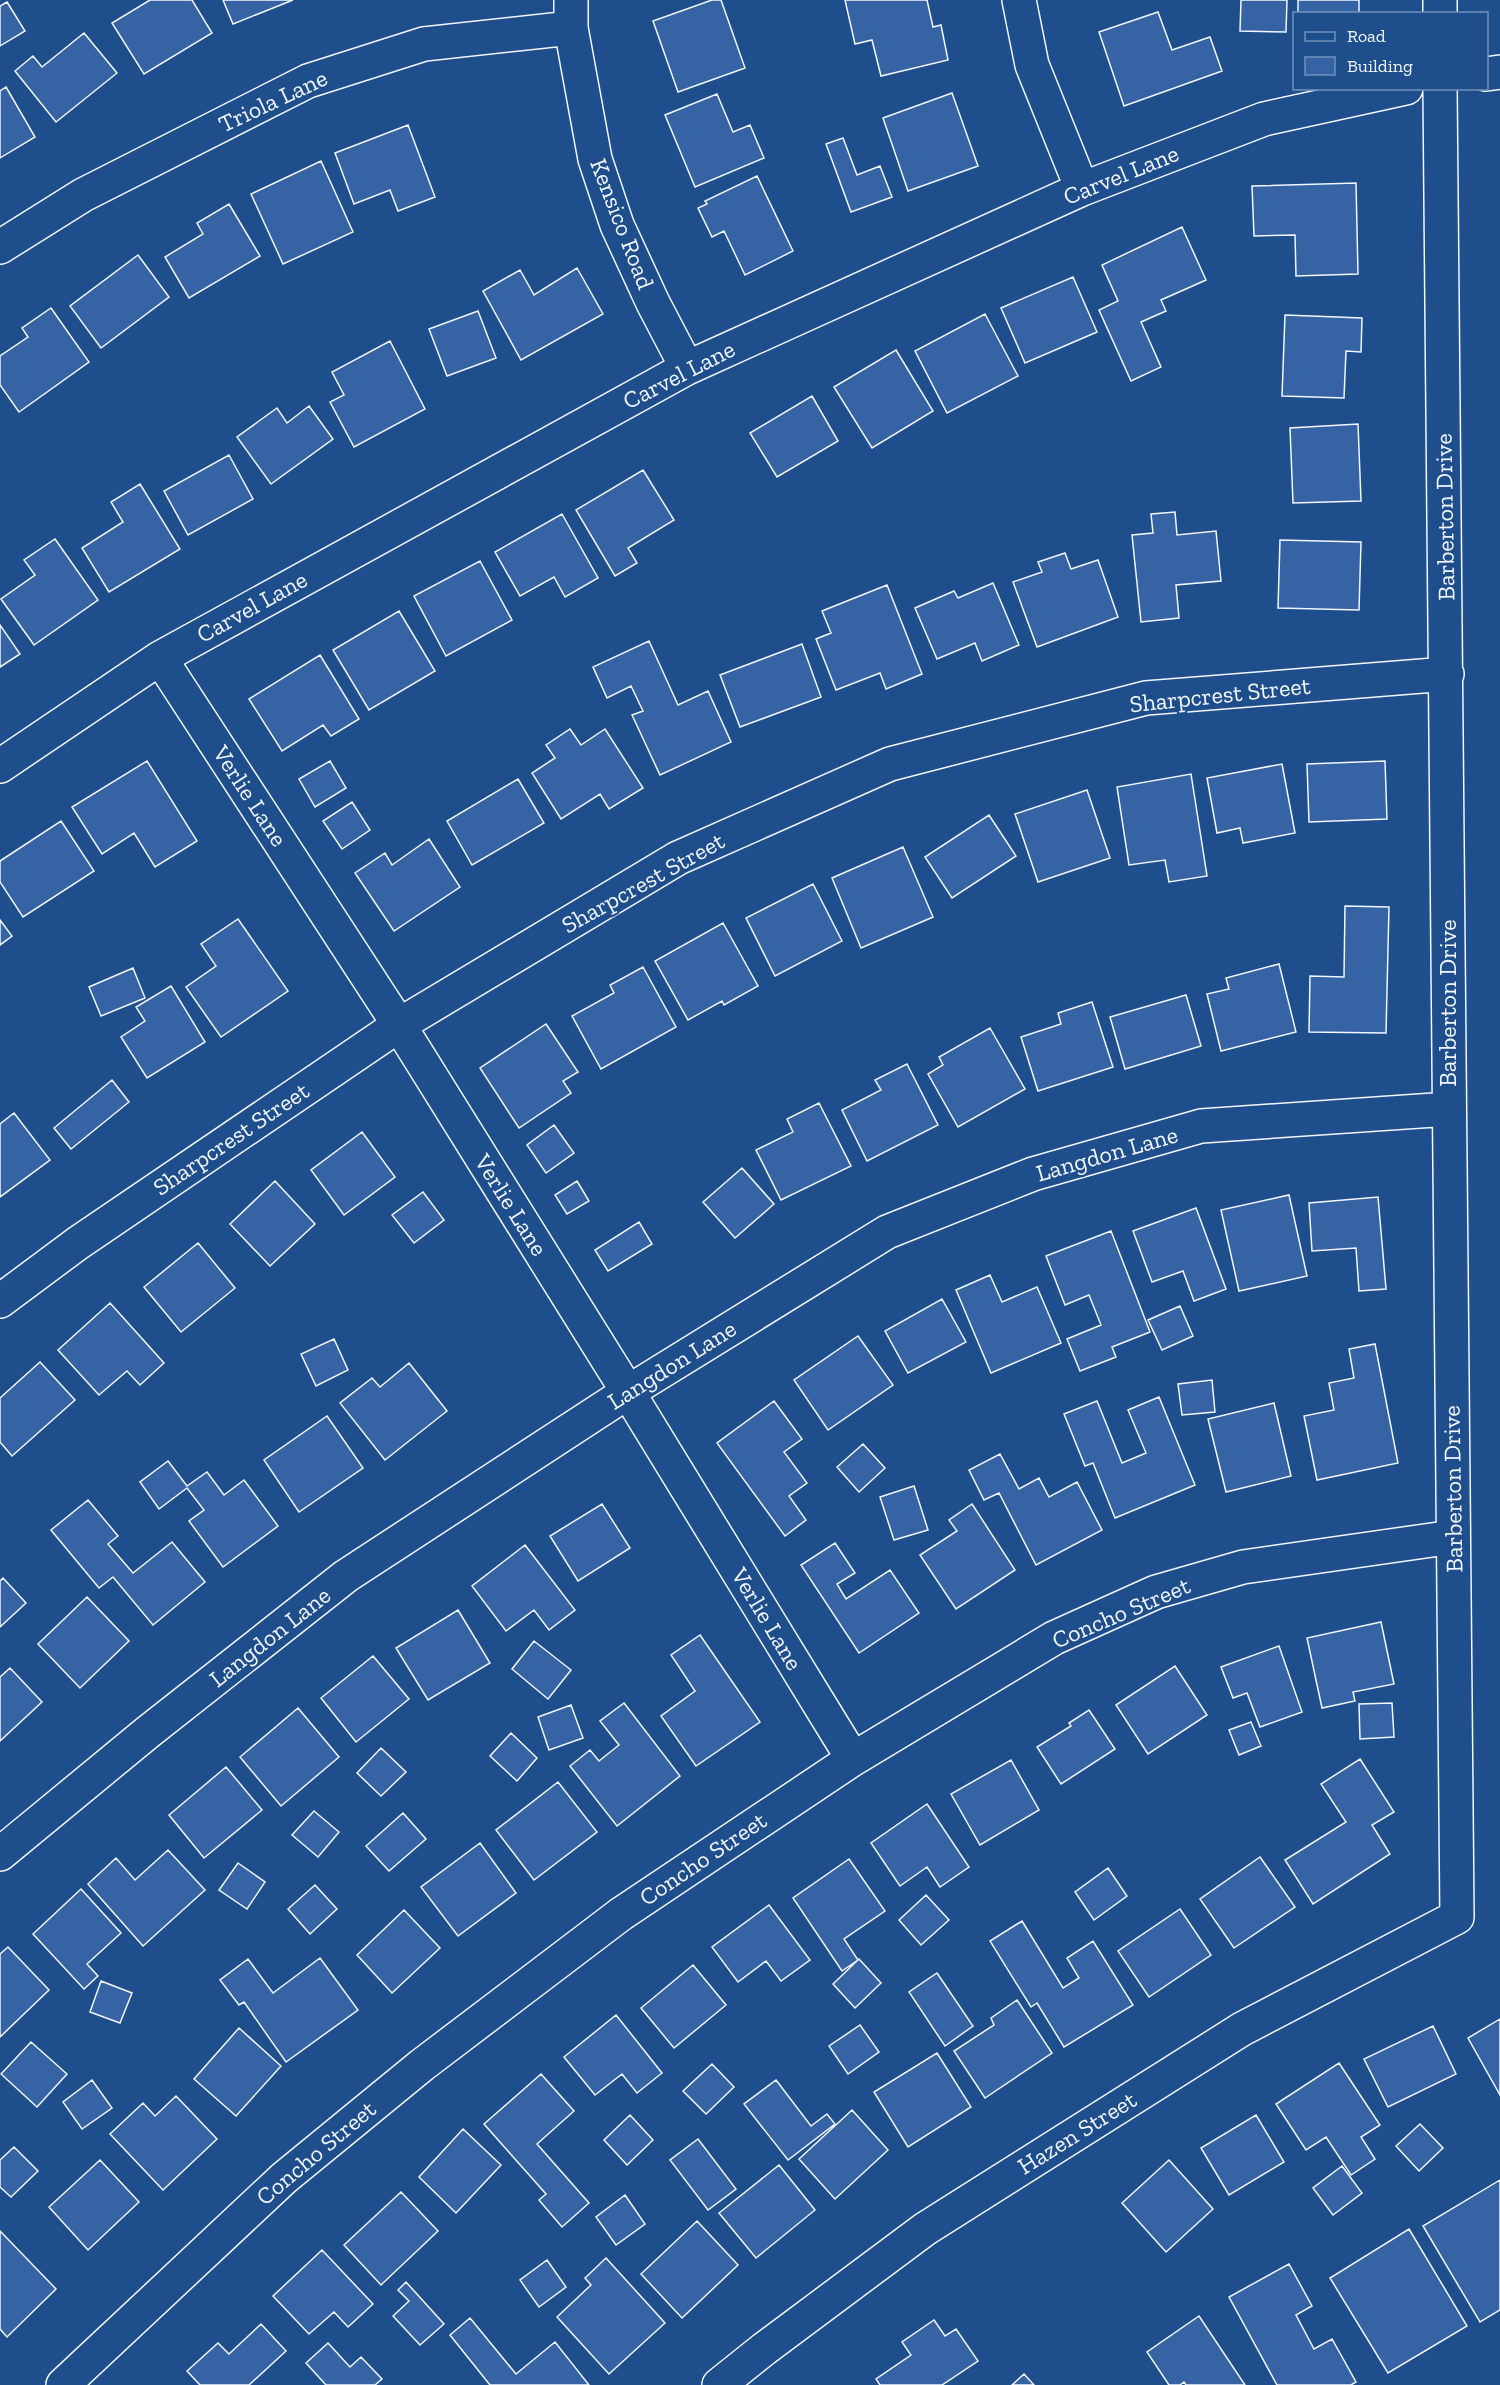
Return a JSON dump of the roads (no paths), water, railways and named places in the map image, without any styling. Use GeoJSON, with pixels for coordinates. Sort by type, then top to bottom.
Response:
{"type":"FeatureCollection","features":[{"type":"Feature","properties":{"kind":"street"},"geometry":{"type":"LineString","coordinates":[[1019,0],[1032,65],[1082,189]]}},
{"type":"Feature","properties":{"kind":"street","name":"Triola Lane"},"geometry":{"type":"LineString","coordinates":[[0,247],[82,195],[308,81],[424,44],[571,14]]}},
{"type":"Feature","properties":{"kind":"street","name":"Kensico Road"},"geometry":{"type":"LineString","coordinates":[[571,14],[595,159],[617,225],[653,303],[687,368]]}},
{"type":"Feature","properties":{"kind":"street","name":"Carvel Lane"},"geometry":{"type":"LineString","coordinates":[[0,766],[160,658],[687,368],[1082,189],[1263,120],[1397,90]]}},
{"type":"Feature","properties":{"kind":"street","name":"Barberton Drive"},"geometry":{"type":"LineString","coordinates":[[1440,90],[1457,1917]]}},
{"type":"Feature","properties":{"kind":"street","name":"Verlie Lane"},"geometry":{"type":"LineString","coordinates":[[160,658],[399,1025],[853,1759]]}},
{"type":"Feature","properties":{"kind":"street","name":"Sharpcrest Street"},"geometry":{"type":"LineString","coordinates":[[0,1301],[78,1243],[399,1025],[678,858],[890,764],[1146,698],[1447,674]]}},
{"type":"Feature","properties":{"kind":"street","name":"Langdon Lane"},"geometry":{"type":"LineString","coordinates":[[0,1854],[148,1732],[346,1576],[628,1392],[887,1232],[1033,1174],[1201,1126],[1449,1109]]}},
{"type":"Feature","properties":{"kind":"street","name":"Concho Street"},"geometry":{"type":"LineString","coordinates":[[63,2385],[284,2178],[422,2065],[621,1914],[853,1759],[1054,1638],[1156,1593],[1243,1567],[1454,1538]]}},
{"type":"Feature","properties":{"kind":"street","name":"Hazen Street"},"geometry":{"type":"LineString","coordinates":[[719,2385],[925,2229],[1242,2029],[1457,1917]]}}]}
